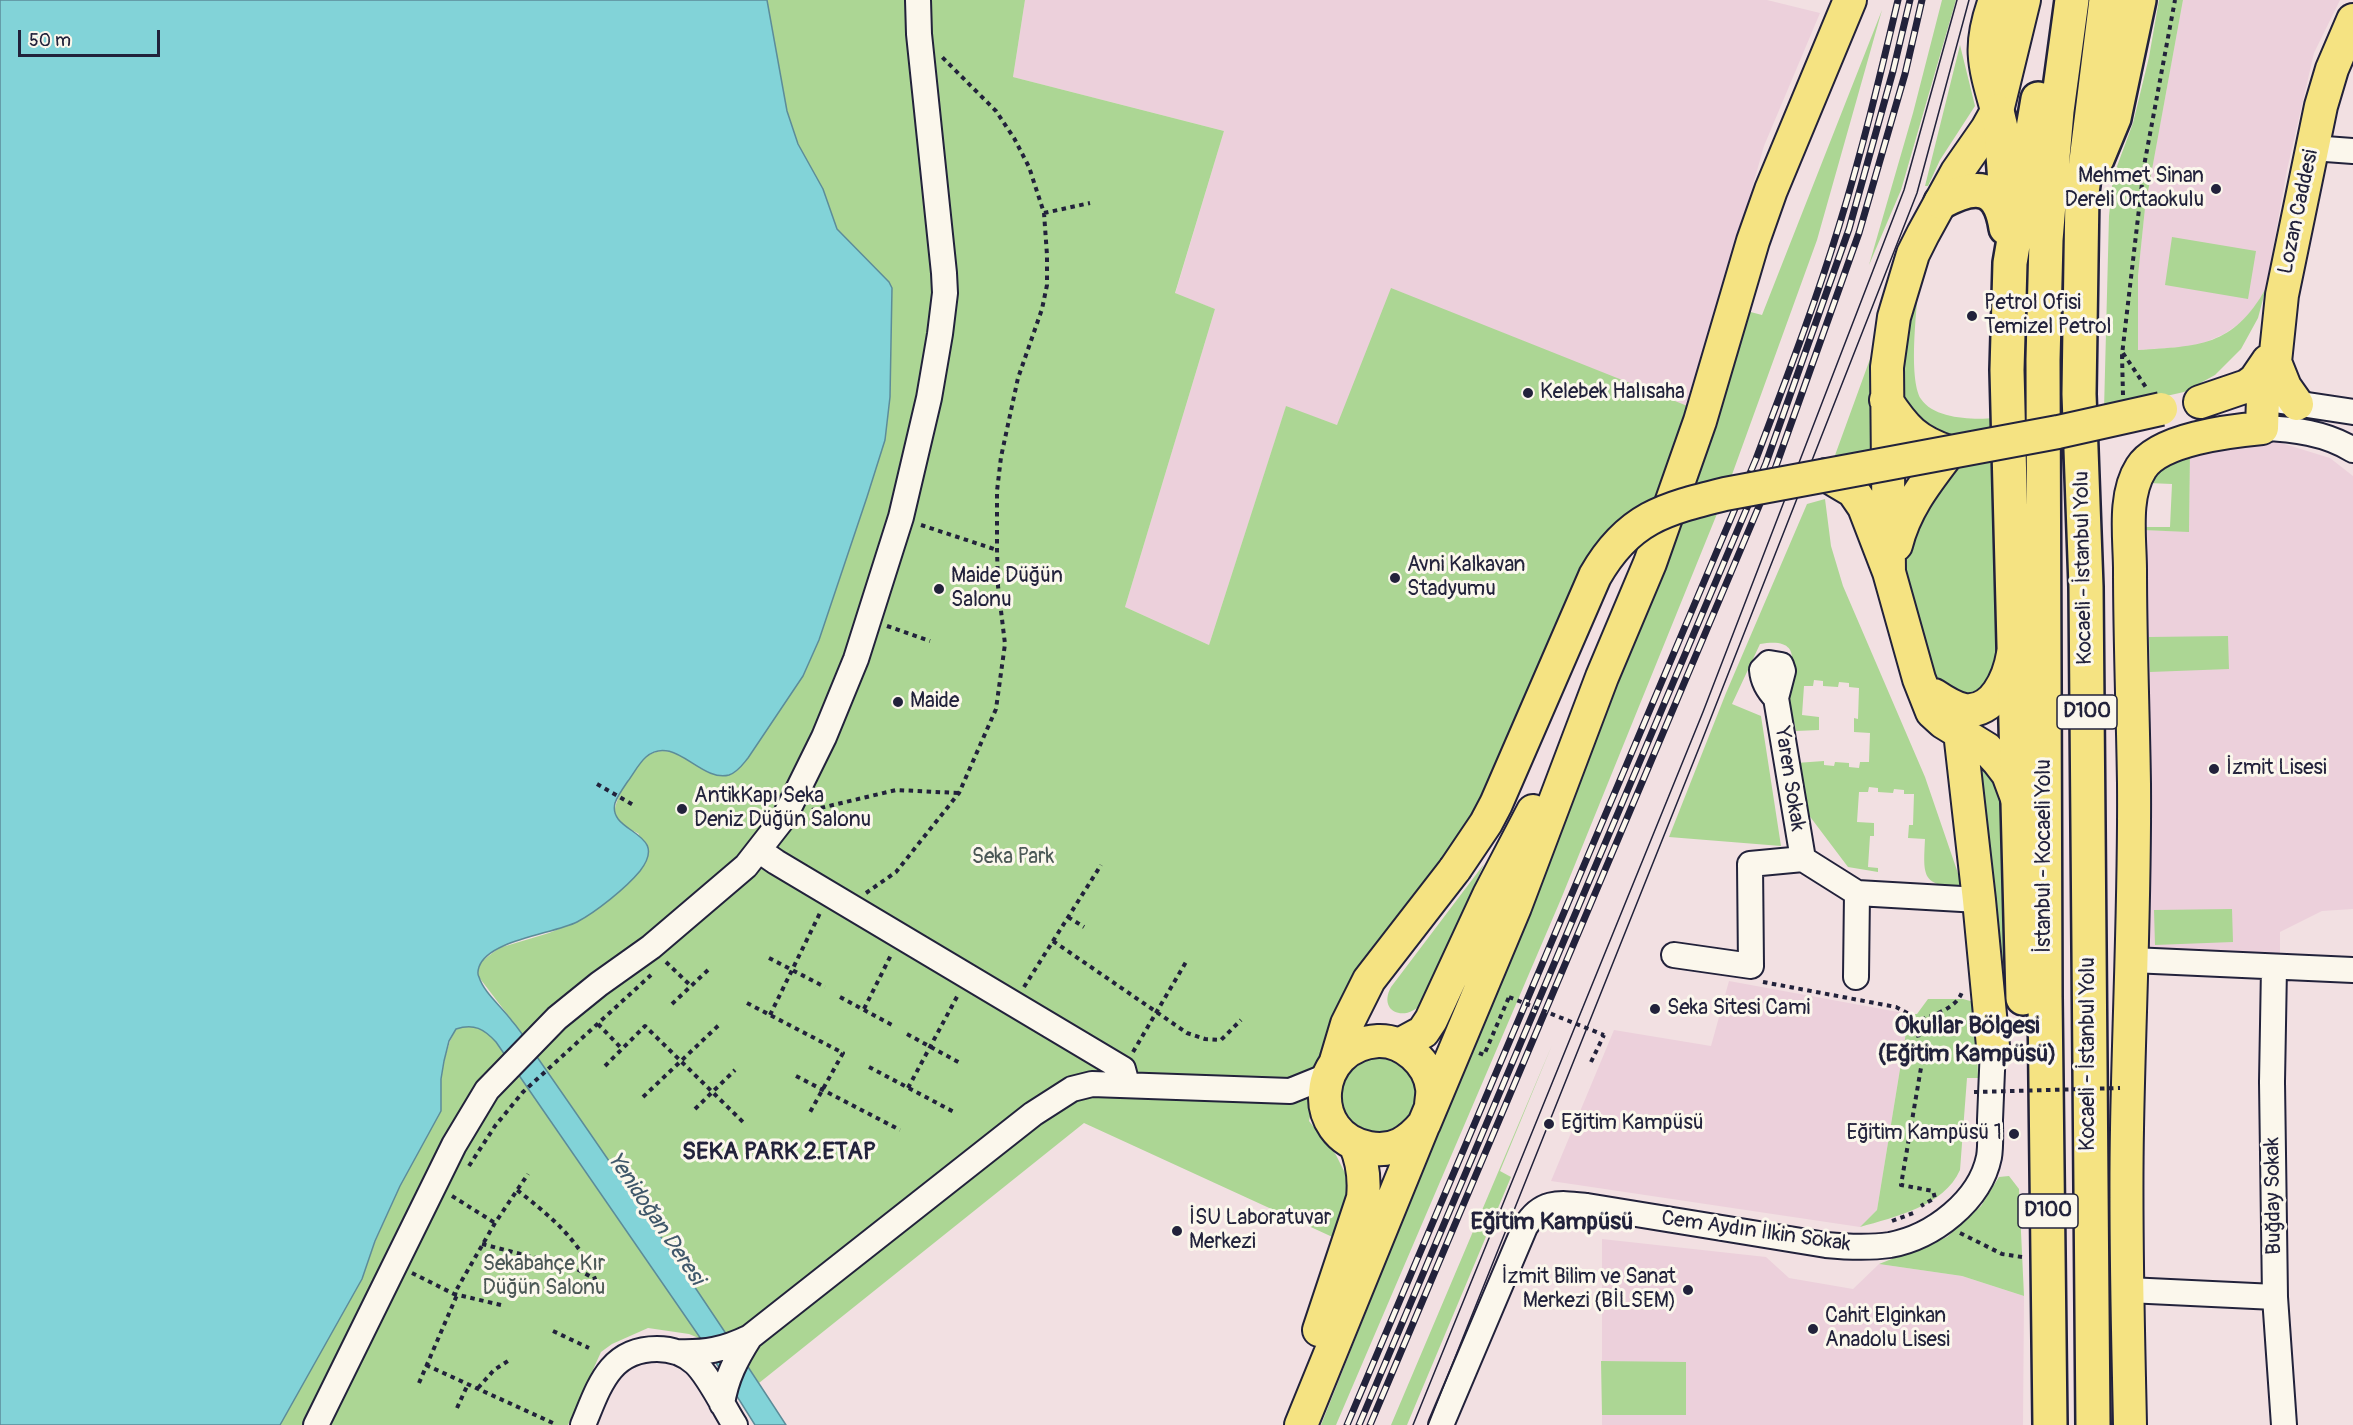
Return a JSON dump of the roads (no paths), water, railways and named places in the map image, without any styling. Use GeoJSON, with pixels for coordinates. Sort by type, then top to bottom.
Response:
{"type":"FeatureCollection","features":[{"type":"Feature","properties":{"kind":"highway"},"geometry":{"type":"LineString","coordinates":[[2010,262],[2039,91],[2059,0]]}},
{"type":"Feature","properties":{"kind":"highway","name":"İstanbul - Kocaeli Yolu"},"geometry":{"type":"LineString","coordinates":[[2050,1425],[2045,997],[2043,360],[2046,240],[2057,111],[2072,0]]}},
{"type":"Feature","properties":{"kind":"highway","name":"Kocaeli - İstanbul Yolu"},"geometry":{"type":"LineString","coordinates":[[2093,1425],[2086,587],[2079,394],[2082,194],[2106,0]]}},
{"type":"Feature","properties":{"kind":"highway"},"geometry":{"type":"LineString","coordinates":[[2082,194],[2114,118],[2139,0]]}},
{"type":"Feature","properties":{"kind":"highway"},"geometry":{"type":"LineString","coordinates":[[1997,111],[2001,128],[2010,262],[2008,404],[2026,1169],[2049,1283]]}},
{"type":"Feature","properties":{"kind":"highway"},"geometry":{"type":"LineString","coordinates":[[1941,202],[1968,189],[1993,197],[2004,215],[2010,262]]}},
{"type":"Feature","properties":{"kind":"main road"},"geometry":{"type":"LineString","coordinates":[[1995,0],[1984,36],[1983,52],[1997,111]]}},
{"type":"Feature","properties":{"kind":"main road"},"geometry":{"type":"LineString","coordinates":[[1890,572],[1887,400],[1889,343],[1903,283],[1913,254],[1957,172],[1997,111],[2024,0]]}},
{"type":"Feature","properties":{"kind":"main road"},"geometry":{"type":"LineString","coordinates":[[1301,1425],[1515,906],[1602,677],[1650,563],[1700,421],[1753,242],[1771,190],[1845,1]]}},
{"type":"Feature","properties":{"kind":"main road","name":"Lozan Caddesi"},"geometry":{"type":"LineString","coordinates":[[2297,404],[2271,362],[2282,295],[2312,148],[2332,69],[2353,20]]}},
{"type":"Feature","properties":{"kind":"main road"},"geometry":{"type":"LineString","coordinates":[[2200,402],[2247,386],[2256,380],[2271,362]]}},
{"type":"Feature","properties":{"kind":"main road"},"geometry":{"type":"LineString","coordinates":[[2263,413],[2272,384],[2271,362]]}},
{"type":"Feature","properties":{"kind":"main road"},"geometry":{"type":"LineString","coordinates":[[1369,980],[1366,1003],[1375,1029],[1393,1044],[1415,1055],[1426,1070],[1432,1088],[1428,1115],[1412,1138],[1395,1147],[1377,1150],[1355,1144],[1344,1138],[1332,1125],[1327,1114],[1324,1093],[1347,1024],[1369,980],[1455,869],[1486,823],[1595,576],[1611,550],[1622,538],[1647,519],[1689,503],[2200,402],[2231,398],[2263,413]]}},
{"type":"Feature","properties":{"kind":"main road"},"geometry":{"type":"LineString","coordinates":[[1887,400],[1904,425],[1918,439],[1949,452]]}},
{"type":"Feature","properties":{"kind":"main road"},"geometry":{"type":"LineString","coordinates":[[2130,1425],[2127,1130],[2134,784],[2130,646],[2132,493],[2141,466],[2161,450],[2194,440],[2263,413]]}},
{"type":"Feature","properties":{"kind":"main road"},"geometry":{"type":"LineString","coordinates":[[1890,572],[1900,529],[1910,507],[1949,452]]}},
{"type":"Feature","properties":{"kind":"main road"},"geometry":{"type":"LineString","coordinates":[[1826,475],[1853,491],[1864,507],[1890,572],[1919,679],[1932,712],[1987,749],[2008,774],[2019,801]]}},
{"type":"Feature","properties":{"kind":"main road"},"geometry":{"type":"LineString","coordinates":[[1919,679],[1929,692],[1946,702],[1966,710],[1979,708],[1995,696],[2007,681],[2015,642]]}},
{"type":"Feature","properties":{"kind":"main road"},"geometry":{"type":"LineString","coordinates":[[1332,1069],[1348,1050],[1364,1043],[1393,1044],[1423,1032],[1431,1020],[1489,895],[1602,677]]}},
{"type":"Feature","properties":{"kind":"main road"},"geometry":{"type":"LineString","coordinates":[[1946,702],[1960,732],[1993,1046]]}},
{"type":"Feature","properties":{"kind":"main road"},"geometry":{"type":"LineString","coordinates":[[1993,1046],[2021,916]]}},
{"type":"Feature","properties":{"kind":"main road"},"geometry":{"type":"LineString","coordinates":[[1289,1425],[1364,1198],[1365,1175],[1355,1144]]}},
{"type":"Feature","properties":{"kind":"street"},"geometry":{"type":"LineString","coordinates":[[316,1425],[454,1145],[480,1100],[557,1018],[651,947],[736,877],[760,850],[785,816],[838,705],[901,517],[929,398],[945,293],[919,34],[918,0]]}},
{"type":"Feature","properties":{"kind":"street"},"geometry":{"type":"LineString","coordinates":[[2312,148],[2353,152]]}},
{"type":"Feature","properties":{"kind":"street"},"geometry":{"type":"LineString","coordinates":[[2263,413],[2297,404],[2353,412]]}},
{"type":"Feature","properties":{"kind":"street"},"geometry":{"type":"LineString","coordinates":[[2263,413],[2293,429],[2340,442],[2353,450]]}},
{"type":"Feature","properties":{"kind":"street","name":"Yaren Sokak"},"geometry":{"type":"LineString","coordinates":[[1776,698],[1803,859]]}},
{"type":"Feature","properties":{"kind":"street"},"geometry":{"type":"LineString","coordinates":[[760,850],[839,900],[1013,1002],[1125,1077]]}},
{"type":"Feature","properties":{"kind":"street","name":"Yaren Sokak"},"geometry":{"type":"LineString","coordinates":[[1674,955],[1751,966],[1750,864],[1803,859],[1857,893],[1979,900]]}},
{"type":"Feature","properties":{"kind":"street"},"geometry":{"type":"LineString","coordinates":[[1856,977],[1857,893]]}},
{"type":"Feature","properties":{"kind":"street"},"geometry":{"type":"LineString","coordinates":[[2132,960],[2353,970]]}},
{"type":"Feature","properties":{"kind":"street","name":"Buğday Sokak"},"geometry":{"type":"LineString","coordinates":[[2274,967],[2272,1082],[2275,1297],[2284,1425]]}},
{"type":"Feature","properties":{"kind":"street","name":"Cem Aydın İlkin Sokak"},"geometry":{"type":"LineString","coordinates":[[1441,1425],[1525,1227],[1538,1211],[1549,1205],[1563,1203],[1826,1245],[1869,1247],[1917,1237],[1946,1219],[1961,1206],[1974,1192],[1983,1174],[1989,1156],[1993,1046]]}},
{"type":"Feature","properties":{"kind":"street"},"geometry":{"type":"LineString","coordinates":[[1290,1091],[1332,1069]]}},
{"type":"Feature","properties":{"kind":"street"},"geometry":{"type":"LineString","coordinates":[[676,1352],[730,1354],[1057,1098],[1072,1089],[1125,1077],[1290,1091],[1327,1114]]}},
{"type":"Feature","properties":{"kind":"street"},"geometry":{"type":"LineString","coordinates":[[2128,1290],[2275,1297]]}},
{"type":"Feature","properties":{"kind":"street"},"geometry":{"type":"LineString","coordinates":[[583,1425],[599,1388],[612,1366],[630,1353],[647,1349],[666,1349],[676,1352],[684,1355],[696,1365],[735,1425]]}},
{"type":"Feature","properties":{"kind":"street"},"geometry":{"type":"LineString","coordinates":[[722,1404],[730,1354]]}},
{"type":"Feature","properties":{"kind":"water"},"geometry":{"type":"Polygon","coordinates":[[[0,0],[767,0],[787,111],[798,144],[823,189],[837,229],[889,282],[892,288],[890,397],[885,440],[819,640],[803,676],[748,758],[732,774],[719,776],[667,751],[656,751],[646,757],[615,803],[615,813],[620,821],[644,840],[648,848],[647,858],[640,871],[610,899],[577,922],[495,950],[485,958],[478,973],[485,989],[521,1033],[786,1425],[755,1425],[701,1339],[496,1042],[478,1028],[462,1027],[456,1029],[449,1041],[444,1061],[441,1079],[441,1111],[400,1186],[375,1241],[362,1279],[280,1425],[0,1425],[0,0]]]}},
{"type":"Feature","properties":{"kind":"tram line"},"geometry":{"type":"LineString","coordinates":[[1413,1425],[1703,712],[1904,190],[1957,0]]}},
{"type":"Feature","properties":{"kind":"tram line"},"geometry":{"type":"LineString","coordinates":[[1428,1425],[1701,743],[1917,193],[1969,0]]}},
{"type":"Feature","properties":{"kind":"railway"},"geometry":{"type":"LineString","coordinates":[[1347,1425],[1756,459],[1830,256],[1863,142],[1898,0]]}},
{"type":"Feature","properties":{"kind":"railway"},"geometry":{"type":"LineString","coordinates":[[1359,1425],[1766,463],[1849,229],[1893,71],[1910,0]]}},
{"type":"Feature","properties":{"kind":"railway"},"geometry":{"type":"LineString","coordinates":[[1370,1425],[1776,466],[1859,233],[1905,74],[1922,0]]}},
{"type":"Feature","properties":{"kind":"place","name":"Mehmet Sinan Dereli Ortaokulu"},"geometry":{"type":"Point","coordinates":[2216,189]}},
{"type":"Feature","properties":{"kind":"place","name":"Petrol Ofisi Temizel Petrol"},"geometry":{"type":"Point","coordinates":[1972,316]}},
{"type":"Feature","properties":{"kind":"place","name":"Kelebek Halısaha"},"geometry":{"type":"Point","coordinates":[1528,393]}},
{"type":"Feature","properties":{"kind":"place","name":"Avni Kalkavan Stadyumu"},"geometry":{"type":"Point","coordinates":[1395,578]}},
{"type":"Feature","properties":{"kind":"place","name":"Maide Düğün Salonu"},"geometry":{"type":"Point","coordinates":[939,589]}},
{"type":"Feature","properties":{"kind":"place","name":"Maide"},"geometry":{"type":"Point","coordinates":[898,702]}},
{"type":"Feature","properties":{"kind":"place","name":"İzmit Lisesi"},"geometry":{"type":"Point","coordinates":[2214,769]}},
{"type":"Feature","properties":{"kind":"place","name":"AntikKapı Seka Deniz Düğün Salonu"},"geometry":{"type":"Point","coordinates":[682,809]}},
{"type":"Feature","properties":{"kind":"place","name":"Seka Sitesi Cami"},"geometry":{"type":"Point","coordinates":[1655,1009]}},
{"type":"Feature","properties":{"kind":"place","name":"Eğitim Kampüsü"},"geometry":{"type":"Point","coordinates":[1549,1124]}},
{"type":"Feature","properties":{"kind":"place","name":"Eğitim Kampüsü 1"},"geometry":{"type":"Point","coordinates":[2014,1134]}},
{"type":"Feature","properties":{"kind":"place","name":"İSU Laboratuvar Merkezi"},"geometry":{"type":"Point","coordinates":[1177,1231]}},
{"type":"Feature","properties":{"kind":"place","name":"İzmit Bilim ve Sanat Merkezi (BİLSEM)"},"geometry":{"type":"Point","coordinates":[1688,1290]}},
{"type":"Feature","properties":{"kind":"place","name":"Cahit Elginkan Anadolu Lisesi"},"geometry":{"type":"Point","coordinates":[1813,1329]}},
{"type":"Feature","properties":{"kind":"district","name":"Okullar Bölgesi (Eğitim Kampüsü)"},"geometry":{"type":"Point","coordinates":[1967,1041]}},
{"type":"Feature","properties":{"kind":"district","name":"SEKA PARK 2.ETAP"},"geometry":{"type":"Point","coordinates":[779,1153]}},
{"type":"Feature","properties":{"kind":"district","name":"Eğitim Kampüsü"},"geometry":{"type":"Point","coordinates":[1552,1223]}},
{"type":"Feature","properties":{"kind":"park label","name":"Seka Park"},"geometry":{"type":"Point","coordinates":[1013,858]}},
{"type":"Feature","properties":{"kind":"park label","name":"Sekabahçe Kır Düğün Salonu"},"geometry":{"type":"Point","coordinates":[544,1277]}},
{"type":"Feature","properties":{"kind":"water label","name":"Yenidoğan Deresi"},"geometry":{"type":"Point","coordinates":[655,1219]}}]}
